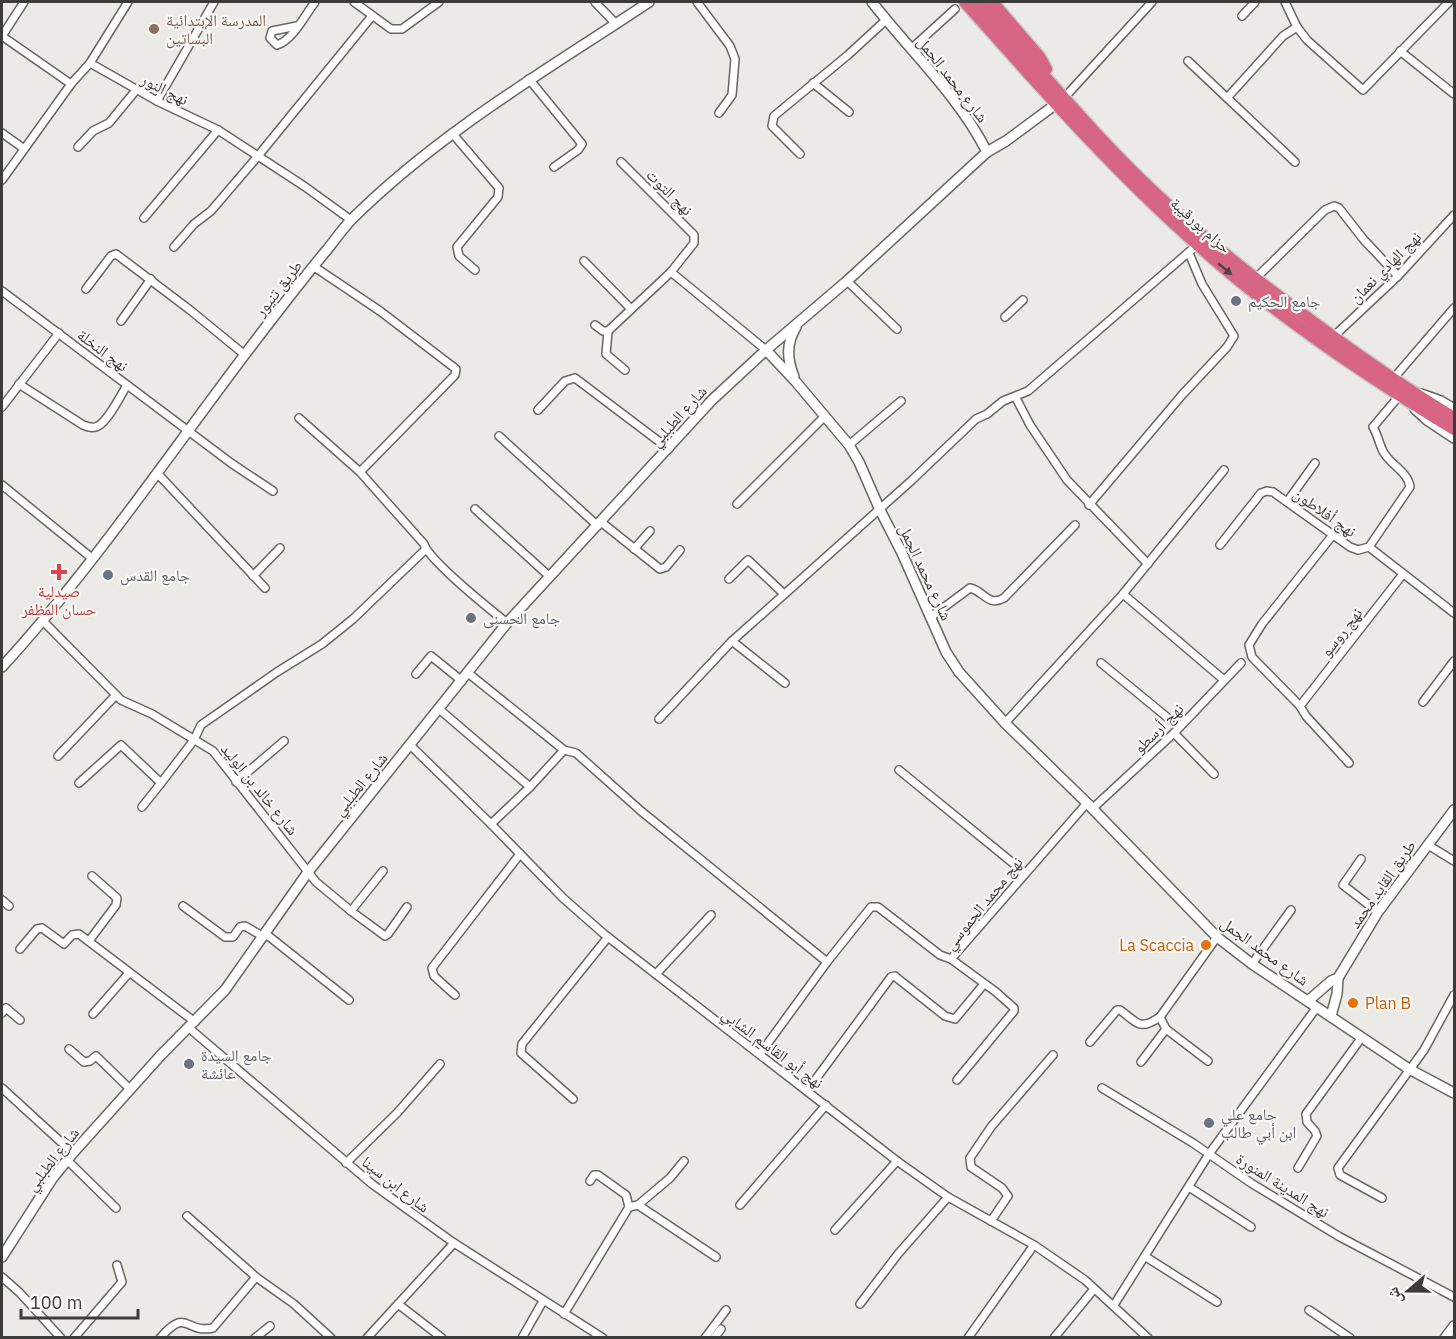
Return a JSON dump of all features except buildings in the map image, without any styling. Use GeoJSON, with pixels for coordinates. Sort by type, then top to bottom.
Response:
{"type":"FeatureCollection","features":[{"type":"Feature","properties":{"kind":"highway","name":"حزام بورقيبة"},"geometry":{"type":"LineString","coordinates":[[979,2],[1060,101],[1193,249],[1455,429]]}},
{"type":"Feature","properties":{"kind":"highway"},"geometry":{"type":"LineString","coordinates":[[992,2],[1040,58],[1060,101]]}},
{"type":"Feature","properties":{"kind":"highway","name":"حزام بورقيبة"},"geometry":{"type":"LineString","coordinates":[[959,4],[1146,185],[1206,239],[1255,279],[1393,380],[1403,392],[1455,418]]}},
{"type":"Feature","properties":{"kind":"street"},"geometry":{"type":"LineString","coordinates":[[24,2],[2,36],[70,84]]}},
{"type":"Feature","properties":{"kind":"street"},"geometry":{"type":"LineString","coordinates":[[2,180],[70,84],[90,63],[128,2]]}},
{"type":"Feature","properties":{"kind":"street"},"geometry":{"type":"LineString","coordinates":[[157,101],[214,2]]}},
{"type":"Feature","properties":{"kind":"street"},"geometry":{"type":"LineString","coordinates":[[297,26],[315,2]]}},
{"type":"Feature","properties":{"kind":"street"},"geometry":{"type":"LineString","coordinates":[[354,2],[391,29],[402,29],[439,2]]}},
{"type":"Feature","properties":{"kind":"street"},"geometry":{"type":"LineString","coordinates":[[595,2],[616,24]]}},
{"type":"Feature","properties":{"kind":"street","name":"طريق تنيور"},"geometry":{"type":"LineString","coordinates":[[2,667],[93,559],[187,431],[351,220],[412,164],[452,133],[650,2]]}},
{"type":"Feature","properties":{"kind":"street"},"geometry":{"type":"LineString","coordinates":[[697,2],[733,51],[735,59],[732,95],[719,113]]}},
{"type":"Feature","properties":{"kind":"street","name":"شارع محمد الجمل"},"geometry":{"type":"LineString","coordinates":[[872,2],[947,91],[977,133],[987,152]]}},
{"type":"Feature","properties":{"kind":"street"},"geometry":{"type":"LineString","coordinates":[[671,272],[766,350],[848,281],[987,152],[1006,141],[1060,101],[1152,2]]}},
{"type":"Feature","properties":{"kind":"street"},"geometry":{"type":"LineString","coordinates":[[1242,16],[1255,2]]}},
{"type":"Feature","properties":{"kind":"street"},"geometry":{"type":"LineString","coordinates":[[1285,2],[1297,27],[1307,40],[1363,90],[1449,2]]}},
{"type":"Feature","properties":{"kind":"street"},"geometry":{"type":"LineString","coordinates":[[911,49],[959,4]]}},
{"type":"Feature","properties":{"kind":"street"},"geometry":{"type":"LineString","coordinates":[[174,247],[194,224],[211,211],[372,16]]}},
{"type":"Feature","properties":{"kind":"street"},"geometry":{"type":"LineString","coordinates":[[800,154],[772,126],[774,116],[886,20]]}},
{"type":"Feature","properties":{"kind":"street"},"geometry":{"type":"LineString","coordinates":[[1227,98],[1283,36],[1297,27]]}},
{"type":"Feature","properties":{"kind":"street"},"geometry":{"type":"LineString","coordinates":[[1400,51],[1455,94]]}},
{"type":"Feature","properties":{"kind":"street"},"geometry":{"type":"LineString","coordinates":[[1188,61],[1294,162]]}},
{"type":"Feature","properties":{"kind":"street","name":"نهج النور"},"geometry":{"type":"LineString","coordinates":[[90,63],[157,101],[218,130],[351,220]]}},
{"type":"Feature","properties":{"kind":"street"},"geometry":{"type":"LineString","coordinates":[[529,80],[582,144],[578,150],[554,167]]}},
{"type":"Feature","properties":{"kind":"street"},"geometry":{"type":"LineString","coordinates":[[813,84],[849,112]]}},
{"type":"Feature","properties":{"kind":"street"},"geometry":{"type":"LineString","coordinates":[[78,147],[93,131],[108,123],[137,89]]}},
{"type":"Feature","properties":{"kind":"street"},"geometry":{"type":"LineString","coordinates":[[144,218],[218,130]]}},
{"type":"Feature","properties":{"kind":"street"},"geometry":{"type":"LineString","coordinates":[[2,133],[23,148]]}},
{"type":"Feature","properties":{"kind":"street"},"geometry":{"type":"LineString","coordinates":[[452,133],[499,188],[498,197],[457,247],[459,256],[475,270]]}},
{"type":"Feature","properties":{"kind":"street","name":"نهج التوت"},"geometry":{"type":"LineString","coordinates":[[608,331],[671,272],[694,243],[694,235],[621,162]]}},
{"type":"Feature","properties":{"kind":"street"},"geometry":{"type":"LineString","coordinates":[[1255,279],[1325,210],[1334,206],[1339,208],[1364,240],[1398,276]]}},
{"type":"Feature","properties":{"kind":"street","name":"نهج الهادي نعمان"},"geometry":{"type":"LineString","coordinates":[[1333,337],[1398,276],[1455,215]]}},
{"type":"Feature","properties":{"kind":"street"},"geometry":{"type":"LineString","coordinates":[[1447,223],[1455,230]]}},
{"type":"Feature","properties":{"kind":"street"},"geometry":{"type":"LineString","coordinates":[[659,719],[732,641],[880,510],[978,418],[1003,401],[1032,388],[1193,249],[1202,284],[1234,336],[1227,347],[1089,505]]}},
{"type":"Feature","properties":{"kind":"street"},"geometry":{"type":"LineString","coordinates":[[86,288],[111,256],[116,254],[152,279],[245,355]]}},
{"type":"Feature","properties":{"kind":"street"},"geometry":{"type":"LineString","coordinates":[[584,261],[631,309]]}},
{"type":"Feature","properties":{"kind":"street"},"geometry":{"type":"LineString","coordinates":[[313,266],[380,311],[456,369],[455,375],[360,472]]}},
{"type":"Feature","properties":{"kind":"street"},"geometry":{"type":"LineString","coordinates":[[121,321],[152,279]]}},
{"type":"Feature","properties":{"kind":"street"},"geometry":{"type":"LineString","coordinates":[[848,281],[897,329]]}},
{"type":"Feature","properties":{"kind":"street","name":"نهج النخلة"},"geometry":{"type":"LineString","coordinates":[[2,291],[187,431],[273,491]]}},
{"type":"Feature","properties":{"kind":"street"},"geometry":{"type":"LineString","coordinates":[[1005,317],[1023,300]]}},
{"type":"Feature","properties":{"kind":"street"},"geometry":{"type":"LineString","coordinates":[[1393,380],[1455,308]]}},
{"type":"Feature","properties":{"kind":"street"},"geometry":{"type":"LineString","coordinates":[[796,382],[789,363],[788,348],[792,334],[800,321]]}},
{"type":"Feature","properties":{"kind":"street"},"geometry":{"type":"LineString","coordinates":[[595,326],[608,331],[606,354],[625,370]]}},
{"type":"Feature","properties":{"kind":"street"},"geometry":{"type":"LineString","coordinates":[[2,407],[59,333]]}},
{"type":"Feature","properties":{"kind":"street","name":"شارع محمد الجمل"},"geometry":{"type":"LineString","coordinates":[[766,350],[849,445],[859,462],[946,652],[959,672],[1005,723],[1218,937],[1252,964],[1409,1069],[1455,1093]]}},
{"type":"Feature","properties":{"kind":"street","name":"شارع الطبلبي"},"geometry":{"type":"LineString","coordinates":[[2,1257],[45,1189],[70,1156],[130,1089],[225,990],[308,872],[507,623],[712,400],[766,350]]}},
{"type":"Feature","properties":{"kind":"street"},"geometry":{"type":"LineString","coordinates":[[538,410],[565,381],[575,378],[669,449]]}},
{"type":"Feature","properties":{"kind":"street"},"geometry":{"type":"LineString","coordinates":[[19,384],[83,425],[94,428],[105,420],[128,385]]}},
{"type":"Feature","properties":{"kind":"street"},"geometry":{"type":"LineString","coordinates":[[1403,392],[1441,401],[1455,409]]}},
{"type":"Feature","properties":{"kind":"street"},"geometry":{"type":"LineString","coordinates":[[1403,392],[1427,420],[1455,438]]}},
{"type":"Feature","properties":{"kind":"street"},"geometry":{"type":"LineString","coordinates":[[1369,547],[1410,487],[1408,477],[1383,452],[1380,438],[1373,427],[1403,392]]}},
{"type":"Feature","properties":{"kind":"street"},"geometry":{"type":"LineString","coordinates":[[1014,398],[1047,453],[1089,505],[1148,564]]}},
{"type":"Feature","properties":{"kind":"street"},"geometry":{"type":"LineString","coordinates":[[849,445],[901,401]]}},
{"type":"Feature","properties":{"kind":"street"},"geometry":{"type":"LineString","coordinates":[[737,504],[825,416]]}},
{"type":"Feature","properties":{"kind":"street"},"geometry":{"type":"LineString","coordinates":[[299,418],[360,472],[426,549],[474,596],[507,623]]}},
{"type":"Feature","properties":{"kind":"street"},"geometry":{"type":"LineString","coordinates":[[499,436],[600,524],[660,569],[666,567],[680,550]]}},
{"type":"Feature","properties":{"kind":"street"},"geometry":{"type":"LineString","coordinates":[[1287,502],[1315,463]]}},
{"type":"Feature","properties":{"kind":"street"},"geometry":{"type":"LineString","coordinates":[[1005,723],[1123,594],[1224,470]]}},
{"type":"Feature","properties":{"kind":"street"},"geometry":{"type":"LineString","coordinates":[[157,473],[265,588]]}},
{"type":"Feature","properties":{"kind":"street"},"geometry":{"type":"LineString","coordinates":[[2,485],[93,559]]}},
{"type":"Feature","properties":{"kind":"street","name":"نهج أفلاطون"},"geometry":{"type":"LineString","coordinates":[[1220,545],[1261,493],[1273,492],[1332,536],[1358,550],[1369,547],[1455,613]]}},
{"type":"Feature","properties":{"kind":"street"},"geometry":{"type":"LineString","coordinates":[[476,509],[549,576]]}},
{"type":"Feature","properties":{"kind":"street"},"geometry":{"type":"LineString","coordinates":[[931,617],[970,588],[975,588],[990,601],[998,602],[1076,525]]}},
{"type":"Feature","properties":{"kind":"street"},"geometry":{"type":"LineString","coordinates":[[634,549],[650,531]]}},
{"type":"Feature","properties":{"kind":"street"},"geometry":{"type":"LineString","coordinates":[[1332,536],[1262,624],[1249,645],[1252,657],[1300,706],[1306,716],[1349,763]]}},
{"type":"Feature","properties":{"kind":"street"},"geometry":{"type":"LineString","coordinates":[[253,576],[280,548]]}},
{"type":"Feature","properties":{"kind":"street"},"geometry":{"type":"LineString","coordinates":[[142,807],[194,740],[201,725],[322,644],[353,619],[426,549]]}},
{"type":"Feature","properties":{"kind":"street"},"geometry":{"type":"LineString","coordinates":[[729,579],[748,560],[784,594]]}},
{"type":"Feature","properties":{"kind":"street","name":"نهج روسو"},"geometry":{"type":"LineString","coordinates":[[1300,706],[1403,574]]}},
{"type":"Feature","properties":{"kind":"street"},"geometry":{"type":"LineString","coordinates":[[1123,594],[1224,680]]}},
{"type":"Feature","properties":{"kind":"street","name":"شارع خالد بن الوليد"},"geometry":{"type":"LineString","coordinates":[[43,621],[121,700],[152,714],[213,751],[316,882],[351,911],[385,936],[407,907]]}},
{"type":"Feature","properties":{"kind":"street"},"geometry":{"type":"LineString","coordinates":[[732,641],[785,683]]}},
{"type":"Feature","properties":{"kind":"street"},"geometry":{"type":"LineString","coordinates":[[416,674],[431,656],[465,677],[564,750],[576,753],[641,811],[827,962]]}},
{"type":"Feature","properties":{"kind":"street"},"geometry":{"type":"LineString","coordinates":[[1423,702],[1455,662]]}},
{"type":"Feature","properties":{"kind":"street"},"geometry":{"type":"LineString","coordinates":[[1101,663],[1176,730],[1214,774]]}},
{"type":"Feature","properties":{"kind":"street","name":"نهج أرسطو"},"geometry":{"type":"LineString","coordinates":[[1089,806],[1176,730],[1241,663]]}},
{"type":"Feature","properties":{"kind":"street"},"geometry":{"type":"LineString","coordinates":[[58,756],[116,695]]}},
{"type":"Feature","properties":{"kind":"street"},"geometry":{"type":"LineString","coordinates":[[439,709],[530,787]]}},
{"type":"Feature","properties":{"kind":"street"},"geometry":{"type":"LineString","coordinates":[[236,782],[285,741]]}},
{"type":"Feature","properties":{"kind":"street"},"geometry":{"type":"LineString","coordinates":[[79,783],[121,745],[161,783]]}},
{"type":"Feature","properties":{"kind":"street","name":"نهج أبو القاسم الشابي"},"geometry":{"type":"LineString","coordinates":[[410,746],[563,897],[608,937],[897,1161],[948,1197],[1034,1245],[1085,1280],[1148,1338]]}},
{"type":"Feature","properties":{"kind":"street"},"geometry":{"type":"LineString","coordinates":[[491,824],[564,750]]}},
{"type":"Feature","properties":{"kind":"street"},"geometry":{"type":"LineString","coordinates":[[899,770],[1025,873]]}},
{"type":"Feature","properties":{"kind":"street","name":"نهج محمد الجموسي"},"geometry":{"type":"LineString","coordinates":[[957,1080],[1014,1011],[1012,1005],[951,959],[1025,873],[1089,806]]}},
{"type":"Feature","properties":{"kind":"street","name":"طريق القايد محمد"},"geometry":{"type":"LineString","coordinates":[[1331,1016],[1337,994],[1338,978],[1378,912],[1455,810]]}},
{"type":"Feature","properties":{"kind":"street"},"geometry":{"type":"LineString","coordinates":[[1428,845],[1455,861]]}},
{"type":"Feature","properties":{"kind":"street"},"geometry":{"type":"LineString","coordinates":[[455,995],[434,976],[432,968],[520,854]]}},
{"type":"Feature","properties":{"kind":"street"},"geometry":{"type":"LineString","coordinates":[[1361,859],[1342,885],[1378,912]]}},
{"type":"Feature","properties":{"kind":"street"},"geometry":{"type":"LineString","coordinates":[[351,911],[383,871]]}},
{"type":"Feature","properties":{"kind":"street"},"geometry":{"type":"LineString","coordinates":[[20,949],[37,929],[42,928],[64,944],[72,935],[79,934],[89,941],[116,905],[117,898],[92,876]]}},
{"type":"Feature","properties":{"kind":"street"},"geometry":{"type":"LineString","coordinates":[[2,900],[9,906]]}},
{"type":"Feature","properties":{"kind":"street"},"geometry":{"type":"LineString","coordinates":[[183,906],[225,938],[233,937],[240,927],[245,926],[265,935],[349,1000]]}},
{"type":"Feature","properties":{"kind":"street"},"geometry":{"type":"LineString","coordinates":[[760,1054],[827,962],[871,907],[878,907],[940,955],[951,959]]}},
{"type":"Feature","properties":{"kind":"street"},"geometry":{"type":"LineString","coordinates":[[1252,964],[1291,910]]}},
{"type":"Feature","properties":{"kind":"street"},"geometry":{"type":"LineString","coordinates":[[656,974],[711,915]]}},
{"type":"Feature","properties":{"kind":"street"},"geometry":{"type":"LineString","coordinates":[[573,1099],[521,1053],[522,1044],[608,937]]}},
{"type":"Feature","properties":{"kind":"street"},"geometry":{"type":"LineString","coordinates":[[1090,1042],[1118,1010],[1140,1025],[1147,1025],[1160,1017],[1218,937]]}},
{"type":"Feature","properties":{"kind":"street","name":"شارع ابن سينا"},"geometry":{"type":"LineString","coordinates":[[89,941],[192,1025],[346,1163],[399,1205],[603,1338]]}},
{"type":"Feature","properties":{"kind":"street"},"geometry":{"type":"LineString","coordinates":[[93,1014],[129,973]]}},
{"type":"Feature","properties":{"kind":"street"},"geometry":{"type":"LineString","coordinates":[[807,1091],[891,977],[897,978],[945,1016],[955,1019],[984,984]]}},
{"type":"Feature","properties":{"kind":"street","name":"طريق القايد محمد"},"geometry":{"type":"LineString","coordinates":[[1308,1001],[1331,981],[1338,978]]}},
{"type":"Feature","properties":{"kind":"street"},"geometry":{"type":"LineString","coordinates":[[1382,1198],[1340,1176],[1338,1168],[1424,1050],[1455,995]]}},
{"type":"Feature","properties":{"kind":"street"},"geometry":{"type":"LineString","coordinates":[[1114,1305],[1209,1154],[1317,1007]]}},
{"type":"Feature","properties":{"kind":"street"},"geometry":{"type":"LineString","coordinates":[[2,1013],[6,1008],[20,1020]]}},
{"type":"Feature","properties":{"kind":"street"},"geometry":{"type":"LineString","coordinates":[[1160,1017],[1166,1029],[1208,1061]]}},
{"type":"Feature","properties":{"kind":"street"},"geometry":{"type":"LineString","coordinates":[[1141,1062],[1166,1029]]}},
{"type":"Feature","properties":{"kind":"street"},"geometry":{"type":"LineString","coordinates":[[1298,1168],[1317,1136],[1307,1122],[1306,1114],[1362,1037]]}},
{"type":"Feature","properties":{"kind":"street"},"geometry":{"type":"LineString","coordinates":[[69,1049],[84,1062],[96,1056],[130,1089]]}},
{"type":"Feature","properties":{"kind":"street"},"geometry":{"type":"LineString","coordinates":[[991,1221],[1008,1196],[1002,1188],[971,1167],[970,1158],[991,1127],[1053,1055]]}},
{"type":"Feature","properties":{"kind":"street"},"geometry":{"type":"LineString","coordinates":[[346,1163],[397,1113],[440,1064]]}},
{"type":"Feature","properties":{"kind":"street"},"geometry":{"type":"LineString","coordinates":[[2,1088],[70,1156],[116,1208]]}},
{"type":"Feature","properties":{"kind":"street","name":"نهج المدينة المنورة"},"geometry":{"type":"LineString","coordinates":[[1102,1088],[1340,1237],[1455,1297]]}},
{"type":"Feature","properties":{"kind":"street"},"geometry":{"type":"LineString","coordinates":[[740,1205],[826,1105]]}},
{"type":"Feature","properties":{"kind":"street"},"geometry":{"type":"LineString","coordinates":[[564,1314],[629,1207],[638,1205],[670,1178],[684,1161]]}},
{"type":"Feature","properties":{"kind":"street"},"geometry":{"type":"LineString","coordinates":[[835,1230],[897,1161]]}},
{"type":"Feature","properties":{"kind":"street"},"geometry":{"type":"LineString","coordinates":[[590,1181],[594,1175],[598,1174],[626,1196],[629,1207]]}},
{"type":"Feature","properties":{"kind":"street"},"geometry":{"type":"LineString","coordinates":[[1188,1187],[1251,1227]]}},
{"type":"Feature","properties":{"kind":"street"},"geometry":{"type":"LineString","coordinates":[[860,1304],[898,1254],[948,1197]]}},
{"type":"Feature","properties":{"kind":"street"},"geometry":{"type":"LineString","coordinates":[[638,1205],[716,1257]]}},
{"type":"Feature","properties":{"kind":"street"},"geometry":{"type":"LineString","coordinates":[[187,1216],[256,1276],[294,1304],[331,1338]]}},
{"type":"Feature","properties":{"kind":"street"},"geometry":{"type":"LineString","coordinates":[[367,1338],[454,1243]]}},
{"type":"Feature","properties":{"kind":"street"},"geometry":{"type":"LineString","coordinates":[[968,1338],[1034,1245]]}},
{"type":"Feature","properties":{"kind":"street"},"geometry":{"type":"LineString","coordinates":[[1146,1257],[1216,1302]]}},
{"type":"Feature","properties":{"kind":"street"},"geometry":{"type":"LineString","coordinates":[[74,1338],[122,1282],[117,1265]]}},
{"type":"Feature","properties":{"kind":"street"},"geometry":{"type":"LineString","coordinates":[[160,1338],[172,1324],[180,1322],[204,1330],[213,1328],[256,1276]]}},
{"type":"Feature","properties":{"kind":"street"},"geometry":{"type":"LineString","coordinates":[[2,1277],[61,1338]]}},
{"type":"Feature","properties":{"kind":"street"},"geometry":{"type":"LineString","coordinates":[[1054,1338],[1094,1289]]}},
{"type":"Feature","properties":{"kind":"street"},"geometry":{"type":"LineString","coordinates":[[522,1338],[543,1301]]}},
{"type":"Feature","properties":{"kind":"street"},"geometry":{"type":"LineString","coordinates":[[398,1304],[442,1338]]}},
{"type":"Feature","properties":{"kind":"street"},"geometry":{"type":"LineString","coordinates":[[705,1338],[726,1310]]}},
{"type":"Feature","properties":{"kind":"street"},"geometry":{"type":"LineString","coordinates":[[1309,1310],[1350,1338]]}},
{"type":"Feature","properties":{"kind":"street"},"geometry":{"type":"LineString","coordinates":[[255,1338],[270,1326]]}},
{"type":"Feature","properties":{"kind":"street"},"geometry":{"type":"LineString","coordinates":[[1445,1338],[1455,1326]]}},
{"type":"Feature","properties":{"kind":"street"},"geometry":{"type":"LineString","coordinates":[[714,1338],[721,1329]]}},
{"type":"Feature","properties":{"kind":"place","name":"المدرسة الإبتدائية البساتين"},"geometry":{"type":"Point","coordinates":[154,29]}},
{"type":"Feature","properties":{"kind":"place","name":"جامع الحكيم"},"geometry":{"type":"Point","coordinates":[1236,301]}},
{"type":"Feature","properties":{"kind":"place","name":"صيدلية حسان المظفر"},"geometry":{"type":"Point","coordinates":[59,572]}},
{"type":"Feature","properties":{"kind":"place","name":"جامع القدس"},"geometry":{"type":"Point","coordinates":[108,575]}},
{"type":"Feature","properties":{"kind":"place","name":"جامع الحسنى"},"geometry":{"type":"Point","coordinates":[471,618]}},
{"type":"Feature","properties":{"kind":"place","name":"La Scaccia"},"geometry":{"type":"Point","coordinates":[1206,945]}},
{"type":"Feature","properties":{"kind":"place","name":"Plan B"},"geometry":{"type":"Point","coordinates":[1353,1003]}},
{"type":"Feature","properties":{"kind":"place","name":"جامع السيدة عائشة"},"geometry":{"type":"Point","coordinates":[189,1064]}},
{"type":"Feature","properties":{"kind":"place","name":"جامع علي ابن أبي طالب"},"geometry":{"type":"Point","coordinates":[1209,1123]}}]}
